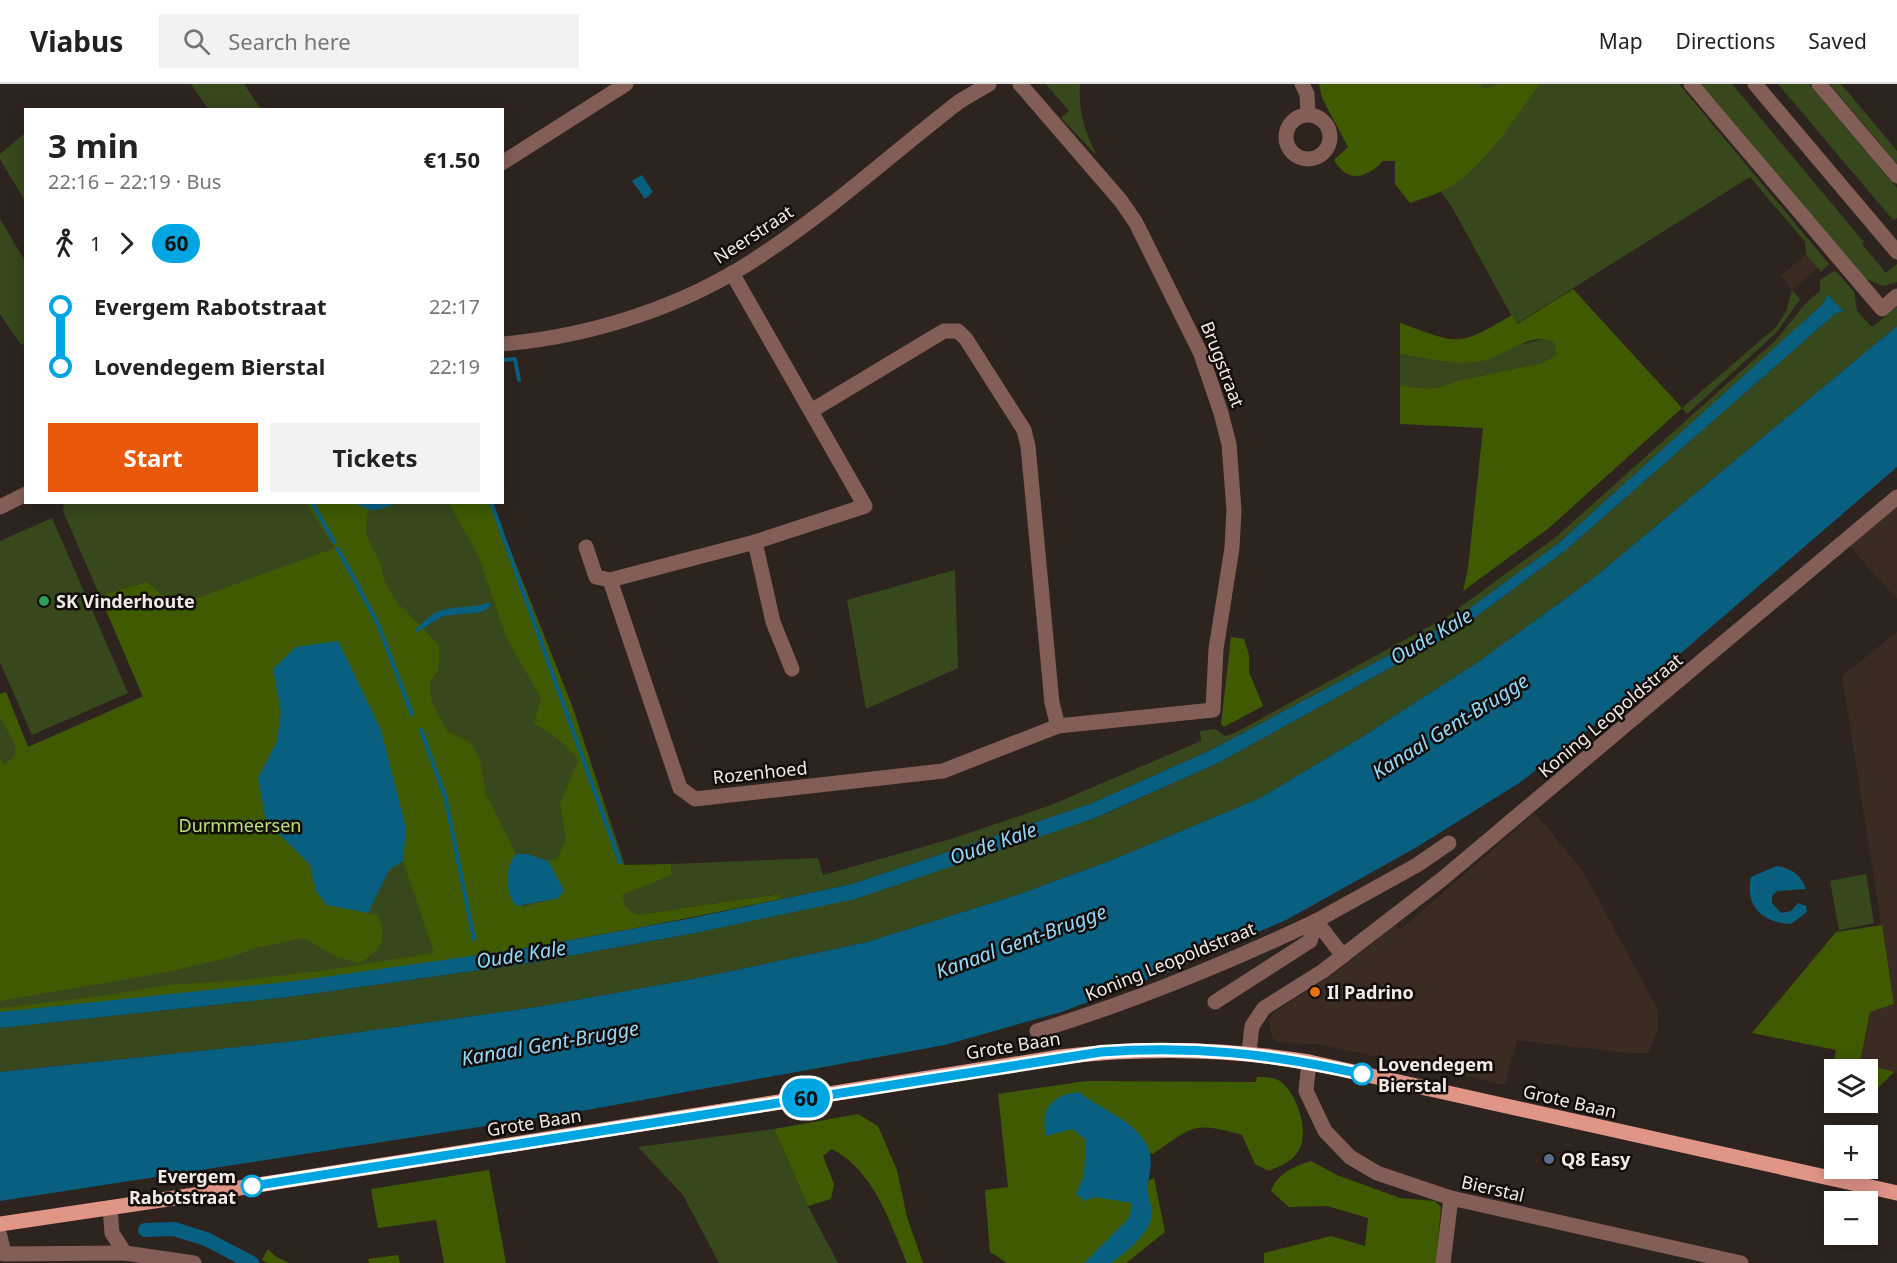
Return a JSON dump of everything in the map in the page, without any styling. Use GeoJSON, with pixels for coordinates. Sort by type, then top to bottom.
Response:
{"type":"FeatureCollection","features":[{"type":"Feature","properties":{"kind":"main road","name":"Grote Baan"},"geometry":{"type":"LineString","coordinates":[[0,1224],[1060,1057],[1142,1049],[1249,1052],[1309,1062],[1897,1193]]}},
{"type":"Feature","properties":{"kind":"street"},"geometry":{"type":"LineString","coordinates":[[504,163],[626,84]]}},
{"type":"Feature","properties":{"kind":"street","name":"Brugstraat"},"geometry":{"type":"LineString","coordinates":[[1020,84],[1121,201],[1136,223],[1197,345],[1221,413],[1229,444],[1234,510],[1232,549],[1216,649],[1213,710]]}},
{"type":"Feature","properties":{"kind":"street"},"geometry":{"type":"LineString","coordinates":[[1302,84],[1307,94],[1308,114]]}},
{"type":"Feature","properties":{"kind":"street"},"geometry":{"type":"LineString","coordinates":[[1691,84],[1882,309],[1897,296]]}},
{"type":"Feature","properties":{"kind":"street"},"geometry":{"type":"LineString","coordinates":[[1755,84],[1897,252]]}},
{"type":"Feature","properties":{"kind":"street"},"geometry":{"type":"LineString","coordinates":[[1819,84],[1897,176]]}},
{"type":"Feature","properties":{"kind":"street","name":"Neerstraat"},"geometry":{"type":"LineString","coordinates":[[504,344],[584,331],[627,319],[680,299],[732,273],[797,231],[978,86]]}},
{"type":"Feature","properties":{"kind":"street"},"geometry":{"type":"LineString","coordinates":[[610,580],[755,542],[866,506],[732,273]]}},
{"type":"Feature","properties":{"kind":"street"},"geometry":{"type":"LineString","coordinates":[[811,411],[944,331],[958,331],[966,339],[1024,430],[1028,446],[1052,703],[1058,726]]}},
{"type":"Feature","properties":{"kind":"street"},"geometry":{"type":"LineString","coordinates":[[0,507],[24,495]]}},
{"type":"Feature","properties":{"kind":"street","name":"Koning Leopoldstraat"},"geometry":{"type":"LineString","coordinates":[[1249,1052],[1252,1026],[1264,1008],[1342,956],[1521,814],[1897,497]]}},
{"type":"Feature","properties":{"kind":"street"},"geometry":{"type":"LineString","coordinates":[[755,542],[773,622],[792,669]]}},
{"type":"Feature","properties":{"kind":"street","name":"Rozenhoed"},"geometry":{"type":"LineString","coordinates":[[586,547],[596,577],[610,580],[680,788],[695,799],[943,771],[1058,726],[1213,710]]}},
{"type":"Feature","properties":{"kind":"street","name":"Koning Leopoldstraat"},"geometry":{"type":"LineString","coordinates":[[1037,1031],[1095,1014],[1182,981],[1316,921],[1417,865],[1449,843]]}},
{"type":"Feature","properties":{"kind":"street"},"geometry":{"type":"LineString","coordinates":[[1316,921],[1342,956]]}},
{"type":"Feature","properties":{"kind":"street"},"geometry":{"type":"LineString","coordinates":[[1215,1002],[1310,941],[1316,921]]}},
{"type":"Feature","properties":{"kind":"street","name":"Bierstal"},"geometry":{"type":"LineString","coordinates":[[1309,1062],[1306,1084],[1308,1098],[1325,1131],[1350,1157],[1377,1173],[1451,1198],[1741,1263]]}},
{"type":"Feature","properties":{"kind":"street"},"geometry":{"type":"LineString","coordinates":[[1443,1263],[1451,1198]]}},
{"type":"Feature","properties":{"kind":"street"},"geometry":{"type":"LineString","coordinates":[[110,1208],[112,1233],[125,1253]]}},
{"type":"Feature","properties":{"kind":"street"},"geometry":{"type":"LineString","coordinates":[[0,1236],[4,1254],[125,1253],[194,1263]]}},
{"type":"Feature","properties":{"kind":"shaded area"},"geometry":{"type":"Polygon","coordinates":[[[1806,254],[1818,268],[1792,290],[1781,276],[1806,254]]]}},
{"type":"Feature","properties":{"kind":"shaded area"},"geometry":{"type":"Polygon","coordinates":[[[1897,506],[1897,599],[1849,546],[1897,506]]]}},
{"type":"Feature","properties":{"kind":"shaded area"},"geometry":{"type":"Polygon","coordinates":[[[1897,632],[1897,1073],[1878,1069],[1878,1059],[1860,1059],[1870,1012],[1894,1004],[1842,676],[1897,632]]]}},
{"type":"Feature","properties":{"kind":"shaded area"},"geometry":{"type":"Polygon","coordinates":[[[1535,813],[1583,871],[1658,1010],[1658,1031],[1648,1053],[1625,1053],[1517,1040],[1505,1085],[1322,1045],[1278,1042],[1272,1038],[1269,1020],[1273,1013],[1334,974],[1395,925],[1400,930],[1535,813]]]}},
{"type":"Feature","properties":{"kind":"green space"},"geometry":{"type":"Polygon","coordinates":[[[191,84],[244,84],[260,108],[207,108],[191,84]]]}},
{"type":"Feature","properties":{"kind":"green space"},"geometry":{"type":"Polygon","coordinates":[[[1046,84],[1080,84],[1083,121],[1097,156],[1061,118],[1069,111],[1046,84]]]}},
{"type":"Feature","properties":{"kind":"green space"},"geometry":{"type":"Polygon","coordinates":[[[1319,84],[1480,84],[1484,89],[1499,84],[1539,84],[1499,140],[1475,167],[1450,187],[1410,203],[1395,184],[1395,161],[1383,161],[1371,171],[1358,176],[1345,173],[1339,168],[1334,160],[1348,147],[1322,98],[1319,84]]]}},
{"type":"Feature","properties":{"kind":"green space"},"geometry":{"type":"Polygon","coordinates":[[[1402,84],[1679,84],[1829,264],[1821,272],[1806,254],[1805,242],[1750,177],[1516,324],[1452,207],[1441,192],[1452,185],[1402,84]]]}},
{"type":"Feature","properties":{"kind":"green space"},"geometry":{"type":"Polygon","coordinates":[[[1700,84],[1732,84],[1864,242],[1862,244],[1886,273],[1897,264],[1897,282],[1883,286],[1866,279],[1700,84]]]}},
{"type":"Feature","properties":{"kind":"green space"},"geometry":{"type":"Polygon","coordinates":[[[1778,84],[1809,84],[1897,188],[1897,218],[1893,220],[1778,84]]]}},
{"type":"Feature","properties":{"kind":"green space"},"geometry":{"type":"Polygon","coordinates":[[[1830,84],[1841,84],[1897,151],[1897,164],[1830,84]]]}},
{"type":"Feature","properties":{"kind":"green space"},"geometry":{"type":"Polygon","coordinates":[[[24,134],[24,199],[0,159],[0,154],[24,134]]]}},
{"type":"Feature","properties":{"kind":"green space"},"geometry":{"type":"Polygon","coordinates":[[[0,219],[24,259],[24,344],[21,345],[0,314],[0,219]]]}},
{"type":"Feature","properties":{"kind":"green space"},"geometry":{"type":"Polygon","coordinates":[[[1834,271],[1838,273],[1854,292],[1857,311],[1872,327],[1897,307],[1897,326],[1591,580],[1478,662],[1362,737],[1260,798],[1112,860],[1017,895],[867,942],[703,977],[537,1007],[303,1040],[0,1072],[0,1028],[297,996],[530,963],[695,933],[1096,818],[1218,763],[1457,631],[1566,550],[1835,314],[1843,311],[1827,295],[1825,303],[1560,542],[1451,622],[1211,750],[1090,804],[852,884],[781,899],[779,894],[643,914],[434,953],[435,961],[0,1012],[0,694],[6,692],[28,747],[143,696],[63,511],[64,504],[490,504],[501,527],[574,711],[633,889],[672,875],[671,864],[818,858],[823,875],[951,839],[1051,805],[1201,741],[1200,731],[1215,729],[1225,736],[1235,733],[1448,616],[1556,537],[1776,340],[1805,304],[1820,291],[1820,280],[1834,271]]]}},
{"type":"Feature","properties":{"kind":"green space"},"geometry":{"type":"Polygon","coordinates":[[[1573,289],[1682,408],[1549,528],[1463,591],[1468,568],[1483,428],[1400,424],[1400,385],[1435,388],[1456,381],[1542,363],[1556,355],[1554,342],[1546,339],[1530,341],[1479,362],[1444,361],[1400,354],[1400,323],[1447,338],[1468,338],[1512,315],[1517,324],[1573,289]]]}},
{"type":"Feature","properties":{"kind":"green space"},"geometry":{"type":"Polygon","coordinates":[[[1792,290],[1800,299],[1777,332],[1687,414],[1682,408],[1776,327],[1786,312],[1792,290]]]}},
{"type":"Feature","properties":{"kind":"green space"},"geometry":{"type":"Polygon","coordinates":[[[1547,338],[1554,342],[1556,355],[1542,363],[1456,381],[1435,388],[1400,385],[1400,354],[1449,362],[1547,338]]]}},
{"type":"Feature","properties":{"kind":"green space","name":"Durmmeersen"},"geometry":{"type":"Polygon","coordinates":[[[307,504],[359,504],[368,510],[366,535],[381,565],[385,582],[395,600],[439,645],[439,669],[431,681],[430,689],[432,702],[447,731],[468,741],[480,760],[486,794],[516,854],[509,869],[509,893],[523,907],[559,898],[563,890],[548,861],[557,859],[566,840],[560,804],[578,760],[558,739],[534,724],[541,698],[506,637],[479,557],[450,504],[490,504],[501,527],[574,711],[623,865],[671,864],[672,875],[622,895],[625,907],[636,915],[780,894],[781,899],[587,937],[392,969],[196,994],[0,1012],[0,1008],[103,996],[169,985],[245,980],[434,953],[403,861],[406,828],[273,669],[281,712],[277,741],[258,778],[266,821],[310,865],[316,891],[327,905],[378,915],[382,938],[381,944],[374,953],[360,963],[336,957],[304,938],[256,948],[231,957],[168,972],[0,1001],[0,758],[5,765],[15,755],[15,744],[0,717],[0,694],[6,692],[28,747],[143,697],[100,596],[147,582],[175,606],[335,548],[307,504]]]}},
{"type":"Feature","properties":{"kind":"green space","name":"SK Vinderhoute"},"geometry":{"type":"Polygon","coordinates":[[[52,518],[128,693],[32,735],[0,662],[0,541],[52,518]]]}},
{"type":"Feature","properties":{"kind":"green space"},"geometry":{"type":"Polygon","coordinates":[[[955,570],[958,668],[866,709],[847,600],[955,570]]]}},
{"type":"Feature","properties":{"kind":"green space"},"geometry":{"type":"Polygon","coordinates":[[[1231,637],[1244,639],[1249,655],[1249,672],[1263,706],[1224,727],[1221,724],[1231,637]]]}},
{"type":"Feature","properties":{"kind":"green space"},"geometry":{"type":"Polygon","coordinates":[[[1866,874],[1874,923],[1839,930],[1830,881],[1866,874]]]}},
{"type":"Feature","properties":{"kind":"green space"},"geometry":{"type":"Polygon","coordinates":[[[1882,925],[1894,1004],[1870,1012],[1861,1059],[1834,1059],[1836,1050],[1752,1033],[1836,932],[1882,925]]]}},
{"type":"Feature","properties":{"kind":"green space"},"geometry":{"type":"Polygon","coordinates":[[[1878,1067],[1894,1072],[1878,1088],[1878,1067]]]}},
{"type":"Feature","properties":{"kind":"green space"},"geometry":{"type":"Polygon","coordinates":[[[1257,1077],[1280,1081],[1292,1095],[1301,1115],[1303,1136],[1301,1145],[1288,1162],[1269,1171],[1255,1164],[1242,1135],[1213,1128],[1194,1129],[1177,1137],[1153,1154],[1145,1152],[1135,1187],[1154,1178],[1165,1232],[1126,1263],[1007,1263],[990,1252],[985,1190],[1008,1187],[998,1094],[1086,1081],[1256,1082],[1257,1077]]]}},
{"type":"Feature","properties":{"kind":"green space"},"geometry":{"type":"Polygon","coordinates":[[[858,1114],[878,1126],[897,1170],[907,1217],[923,1263],[907,1263],[887,1215],[870,1184],[847,1159],[832,1149],[823,1156],[834,1184],[831,1199],[808,1206],[774,1129],[858,1114]]]}},
{"type":"Feature","properties":{"kind":"green space"},"geometry":{"type":"Polygon","coordinates":[[[774,1129],[808,1206],[838,1263],[719,1263],[683,1195],[638,1147],[774,1129]]]}},
{"type":"Feature","properties":{"kind":"green space"},"geometry":{"type":"Polygon","coordinates":[[[1311,1161],[1337,1175],[1400,1198],[1435,1201],[1441,1207],[1436,1263],[1264,1263],[1264,1253],[1331,1236],[1365,1246],[1368,1218],[1327,1206],[1289,1207],[1271,1191],[1282,1175],[1298,1165],[1311,1161]]]}},
{"type":"Feature","properties":{"kind":"green space"},"geometry":{"type":"Polygon","coordinates":[[[489,1170],[506,1263],[444,1263],[436,1220],[378,1228],[371,1189],[489,1170]]]}},
{"type":"Feature","properties":{"kind":"green space"},"geometry":{"type":"Polygon","coordinates":[[[268,1249],[275,1256],[289,1263],[268,1263],[262,1260],[268,1249]]]}},
{"type":"Feature","properties":{"kind":"green space"},"geometry":{"type":"Polygon","coordinates":[[[398,1255],[400,1263],[369,1263],[368,1259],[398,1255]]]}},
{"type":"Feature","properties":{"kind":"water"},"geometry":{"type":"Polygon","coordinates":[[[642,175],[653,192],[645,199],[632,181],[642,175]]]}},
{"type":"Feature","properties":{"kind":"water","name":"Oude Kale"},"geometry":{"type":"Polygon","coordinates":[[[1827,294],[1843,311],[1835,314],[1566,550],[1457,631],[1218,763],[1095,818],[855,899],[695,933],[530,963],[297,996],[0,1028],[0,1012],[295,981],[527,948],[692,918],[852,884],[1090,804],[1211,750],[1451,622],[1560,542],[1824,303],[1827,294]]]}},
{"type":"Feature","properties":{"kind":"water","name":"Kanaal Gent-Brugge"},"geometry":{"type":"Polygon","coordinates":[[[1897,326],[1897,467],[1617,708],[1519,783],[1417,847],[1288,919],[1168,972],[1061,1012],[945,1045],[576,1112],[0,1201],[0,1072],[303,1040],[537,1007],[703,977],[867,942],[1017,895],[1112,860],[1260,798],[1362,737],[1478,662],[1591,580],[1897,326]]]}},
{"type":"Feature","properties":{"kind":"water"},"geometry":{"type":"Polygon","coordinates":[[[359,504],[394,504],[376,510],[359,504]]]}},
{"type":"Feature","properties":{"kind":"water"},"geometry":{"type":"Polygon","coordinates":[[[489,602],[491,606],[482,612],[443,616],[417,632],[415,630],[437,612],[489,602]]]}},
{"type":"Feature","properties":{"kind":"water"},"geometry":{"type":"Polygon","coordinates":[[[338,641],[381,730],[406,828],[403,861],[389,870],[368,913],[327,905],[316,891],[310,865],[266,821],[258,778],[277,741],[281,712],[273,669],[296,647],[338,641]]]}},
{"type":"Feature","properties":{"kind":"water"},"geometry":{"type":"Polygon","coordinates":[[[516,854],[527,854],[548,861],[564,890],[559,898],[516,906],[512,901],[507,880],[509,866],[516,854]]]}},
{"type":"Feature","properties":{"kind":"water"},"geometry":{"type":"Polygon","coordinates":[[[1777,866],[1795,873],[1806,889],[1777,891],[1772,896],[1772,903],[1781,913],[1791,911],[1798,903],[1806,906],[1807,912],[1791,924],[1765,917],[1753,905],[1750,897],[1751,877],[1777,866]]]}},
{"type":"Feature","properties":{"kind":"water"},"geometry":{"type":"Polygon","coordinates":[[[1079,1092],[1132,1126],[1145,1142],[1150,1153],[1148,1191],[1152,1211],[1149,1225],[1128,1250],[1111,1263],[1084,1263],[1129,1218],[1132,1203],[1094,1197],[1085,1201],[1076,1194],[1084,1175],[1086,1140],[1072,1129],[1046,1136],[1045,1118],[1050,1105],[1062,1096],[1079,1092]]]}},
{"type":"Feature","properties":{"kind":"waterway"},"geometry":{"type":"LineString","coordinates":[[504,360],[515,359],[519,380]]}},
{"type":"Feature","properties":{"kind":"waterway"},"geometry":{"type":"LineString","coordinates":[[313,504],[334,542]]}},
{"type":"Feature","properties":{"kind":"waterway"},"geometry":{"type":"LineString","coordinates":[[492,504],[620,862]]}},
{"type":"Feature","properties":{"kind":"waterway"},"geometry":{"type":"LineString","coordinates":[[338,549],[378,624],[412,714]]}},
{"type":"Feature","properties":{"kind":"waterway","name":"Oude Kale"},"geometry":{"type":"LineString","coordinates":[[421,730],[445,796],[474,939]]}},
{"type":"Feature","properties":{"kind":"waterway"},"geometry":{"type":"LineString","coordinates":[[145,1230],[174,1229],[206,1239],[252,1263]]}},
{"type":"Feature","properties":{"kind":"bus line","name":"60"},"geometry":{"type":"LineString","coordinates":[[252,1186],[1101,1052],[1142,1049],[1249,1052],[1362,1074]]}},
{"type":"Feature","properties":{"kind":"place","name":"SK Vinderhoute"},"geometry":{"type":"Point","coordinates":[44,601]}},
{"type":"Feature","properties":{"kind":"place","name":"Il Padrino"},"geometry":{"type":"Point","coordinates":[1315,992]}},
{"type":"Feature","properties":{"kind":"place","name":"Lovendegem Bierstal"},"geometry":{"type":"Point","coordinates":[1362,1074]}},
{"type":"Feature","properties":{"kind":"place","name":"Q8 Easy"},"geometry":{"type":"Point","coordinates":[1549,1159]}},
{"type":"Feature","properties":{"kind":"place","name":"Evergem Rabotstraat"},"geometry":{"type":"Point","coordinates":[252,1186]}}]}
